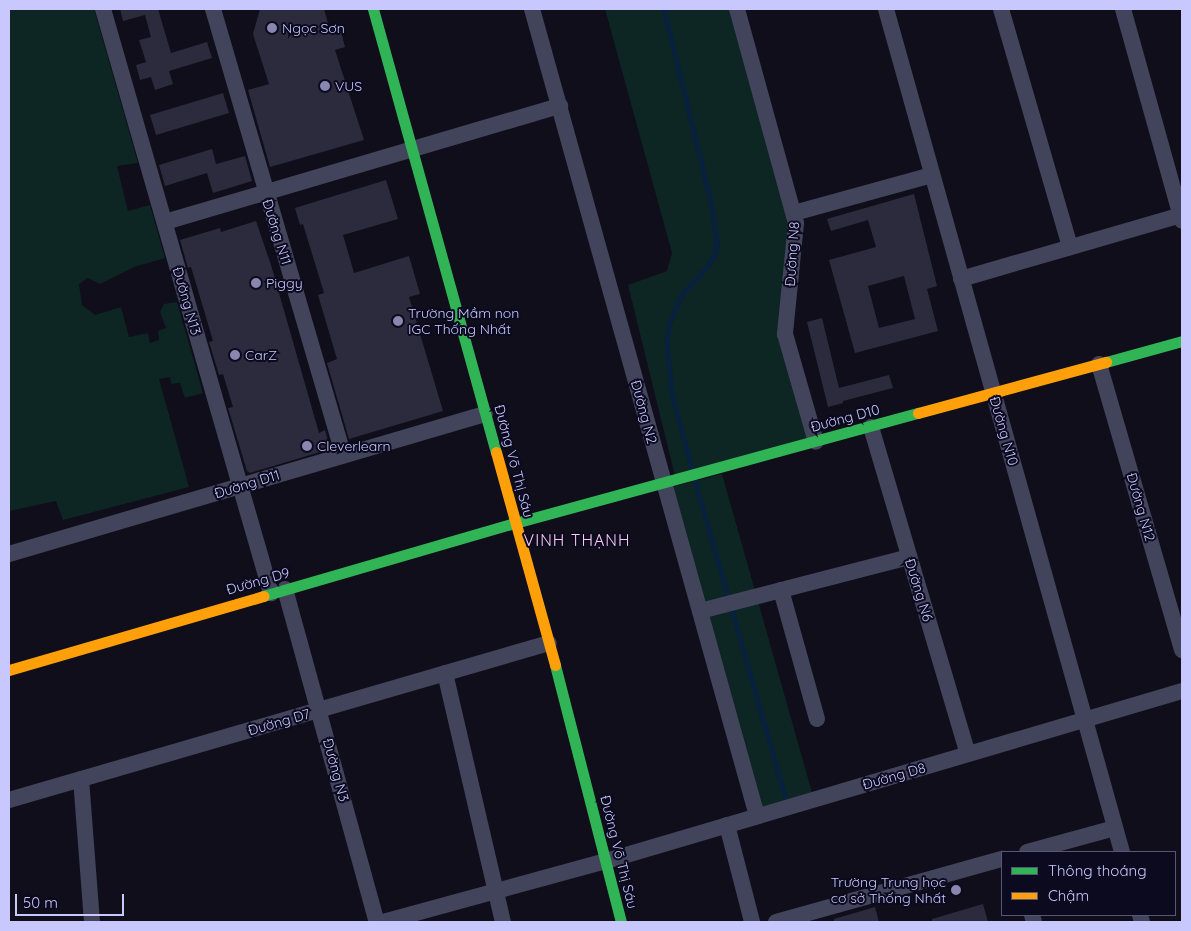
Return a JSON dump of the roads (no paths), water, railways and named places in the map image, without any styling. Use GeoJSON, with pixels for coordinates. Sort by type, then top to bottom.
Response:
{"type":"FeatureCollection","features":[{"type":"Feature","properties":{"kind":"street","name":"Đường N13"},"geometry":{"type":"LineString","coordinates":[[103,9],[241,486],[278,591]]}},
{"type":"Feature","properties":{"kind":"street","name":"Đường N11"},"geometry":{"type":"LineString","coordinates":[[213,9],[342,455]]}},
{"type":"Feature","properties":{"kind":"street","name":"Đường Võ Thị Sáu"},"geometry":{"type":"LineString","coordinates":[[373,9],[549,643],[621,922]]}},
{"type":"Feature","properties":{"kind":"street","name":"Đường N2"},"geometry":{"type":"LineString","coordinates":[[532,9],[757,816]]}},
{"type":"Feature","properties":{"kind":"street","name":"Đường N8"},"geometry":{"type":"LineString","coordinates":[[737,9],[796,223],[785,334],[816,442]]}},
{"type":"Feature","properties":{"kind":"street","name":"Đường N10"},"geometry":{"type":"LineString","coordinates":[[886,9],[1122,851]]}},
{"type":"Feature","properties":{"kind":"street"},"geometry":{"type":"LineString","coordinates":[[1001,9],[1070,247]]}},
{"type":"Feature","properties":{"kind":"street"},"geometry":{"type":"LineString","coordinates":[[961,279],[1070,247],[1181,218],[1123,9]]}},
{"type":"Feature","properties":{"kind":"street"},"geometry":{"type":"LineString","coordinates":[[165,222],[560,106]]}},
{"type":"Feature","properties":{"kind":"street"},"geometry":{"type":"LineString","coordinates":[[794,213],[932,175]]}},
{"type":"Feature","properties":{"kind":"street","name":"Đường D10"},"geometry":{"type":"LineString","coordinates":[[515,523],[664,484],[1182,341]]}},
{"type":"Feature","properties":{"kind":"street","name":"Đường N12"},"geometry":{"type":"LineString","coordinates":[[1099,364],[1182,650]]}},
{"type":"Feature","properties":{"kind":"street","name":"Đường D11"},"geometry":{"type":"LineString","coordinates":[[9,554],[485,414]]}},
{"type":"Feature","properties":{"kind":"street","name":"Đường N6"},"geometry":{"type":"LineString","coordinates":[[871,427],[968,754]]}},
{"type":"Feature","properties":{"kind":"street","name":"Đường D9"},"geometry":{"type":"LineString","coordinates":[[9,670],[515,523]]}},
{"type":"Feature","properties":{"kind":"street"},"geometry":{"type":"LineString","coordinates":[[700,611],[909,556]]}},
{"type":"Feature","properties":{"kind":"street"},"geometry":{"type":"LineString","coordinates":[[782,590],[817,719]]}},
{"type":"Feature","properties":{"kind":"street","name":"Đường N3"},"geometry":{"type":"LineString","coordinates":[[278,591],[320,710],[377,922]]}},
{"type":"Feature","properties":{"kind":"street","name":"Đường D7"},"geometry":{"type":"LineString","coordinates":[[9,800],[549,643]]}},
{"type":"Feature","properties":{"kind":"street"},"geometry":{"type":"LineString","coordinates":[[445,673],[503,922]]}},
{"type":"Feature","properties":{"kind":"street","name":"Đường D8"},"geometry":{"type":"LineString","coordinates":[[383,922],[606,861],[1182,691]]}},
{"type":"Feature","properties":{"kind":"street"},"geometry":{"type":"LineString","coordinates":[[81,779],[92,922]]}},
{"type":"Feature","properties":{"kind":"street"},"geometry":{"type":"LineString","coordinates":[[727,825],[752,922]]}},
{"type":"Feature","properties":{"kind":"street"},"geometry":{"type":"LineString","coordinates":[[1031,851],[1115,828]]}},
{"type":"Feature","properties":{"kind":"street"},"geometry":{"type":"LineString","coordinates":[[776,922],[1001,859]]}},
{"type":"Feature","properties":{"kind":"waterway"},"geometry":{"type":"LineString","coordinates":[[664,9],[712,206],[717,243],[715,255],[709,265],[682,295],[670,322],[667,342],[672,394],[692,468]]}},
{"type":"Feature","properties":{"kind":"waterway"},"geometry":{"type":"LineString","coordinates":[[695,480],[785,796]]}},
{"type":"Feature","properties":{"kind":"place","name":"Ngọc Sơn"},"geometry":{"type":"Point","coordinates":[272,28]}},
{"type":"Feature","properties":{"kind":"place","name":"VUS"},"geometry":{"type":"Point","coordinates":[325,86]}},
{"type":"Feature","properties":{"kind":"place","name":"Piggy"},"geometry":{"type":"Point","coordinates":[256,283]}},
{"type":"Feature","properties":{"kind":"place","name":"Trường Mầm non IGC Thống Nhất"},"geometry":{"type":"Point","coordinates":[398,321]}},
{"type":"Feature","properties":{"kind":"place","name":"CarZ"},"geometry":{"type":"Point","coordinates":[235,355]}},
{"type":"Feature","properties":{"kind":"place","name":"Cleverlearn"},"geometry":{"type":"Point","coordinates":[307,446]}},
{"type":"Feature","properties":{"kind":"place","name":"Trường Trung học cơ sở Thống Nhất"},"geometry":{"type":"Point","coordinates":[956,890]}},
{"type":"Feature","properties":{"kind":"district","name":"VINH THẠNH"},"geometry":{"type":"Point","coordinates":[577,540]}}]}
